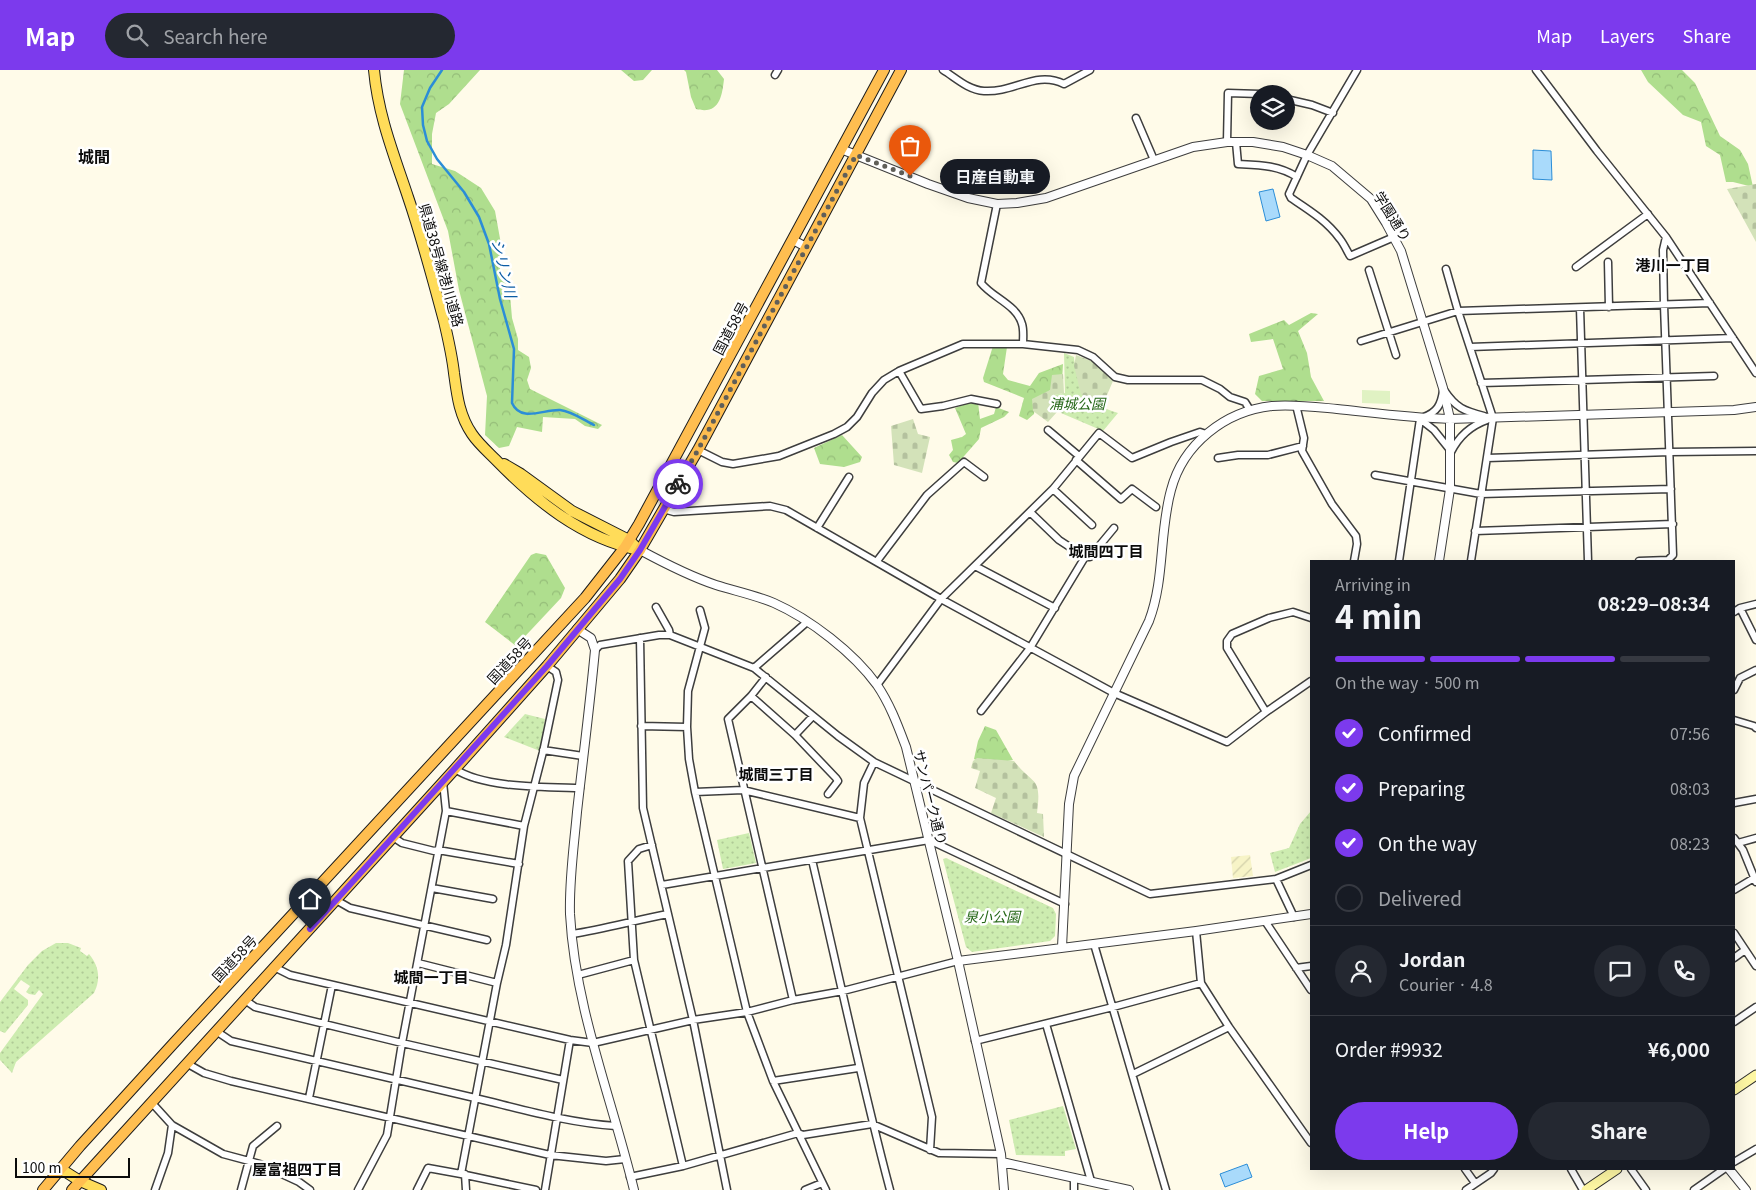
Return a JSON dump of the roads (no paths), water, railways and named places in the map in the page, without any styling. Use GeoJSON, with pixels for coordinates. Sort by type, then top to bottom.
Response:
{"type":"FeatureCollection","features":[{"type":"Feature","properties":{"kind":"highway","name":"国道58号"},"geometry":{"type":"LineString","coordinates":[[43,1190],[80,1146],[173,1044],[585,598],[627,544],[680,450],[884,70]]}},
{"type":"Feature","properties":{"kind":"highway"},"geometry":{"type":"LineString","coordinates":[[72,1190],[216,1031],[276,968],[455,769],[547,666],[620,579],[640,550],[698,450],[856,155],[897,71]]}},
{"type":"Feature","properties":{"kind":"main road","name":"県道38号線港川道路"},"geometry":{"type":"LineString","coordinates":[[374,70],[376,93],[391,152],[409,198],[444,323],[461,411],[473,436],[496,460],[521,474],[572,511],[640,550]]}},
{"type":"Feature","properties":{"kind":"main road"},"geometry":{"type":"LineString","coordinates":[[1735,1089],[1756,1075]]}},
{"type":"Feature","properties":{"kind":"main road"},"geometry":{"type":"LineString","coordinates":[[61,1169],[80,1181],[101,1190]]}},
{"type":"Feature","properties":{"kind":"main road"},"geometry":{"type":"LineString","coordinates":[[1584,1190],[1615,1170]]}},
{"type":"Feature","properties":{"kind":"street"},"geometry":{"type":"LineString","coordinates":[[943,70],[970,88],[983,91],[996,91],[1036,77],[1049,76],[1058,79],[1064,84],[1090,70]]}},
{"type":"Feature","properties":{"kind":"street"},"geometry":{"type":"LineString","coordinates":[[1357,70],[1307,155],[1289,194],[1291,198],[1322,219],[1341,240],[1350,256],[1394,237]]}},
{"type":"Feature","properties":{"kind":"street"},"geometry":{"type":"LineString","coordinates":[[1536,70],[1602,158],[1666,237],[1756,373]]}},
{"type":"Feature","properties":{"kind":"street"},"geometry":{"type":"LineString","coordinates":[[1227,142],[1228,93],[1250,94]]}},
{"type":"Feature","properties":{"kind":"street"},"geometry":{"type":"LineString","coordinates":[[1295,101],[1333,113]]}},
{"type":"Feature","properties":{"kind":"street"},"geometry":{"type":"LineString","coordinates":[[1136,118],[1154,160]]}},
{"type":"Feature","properties":{"kind":"street","name":"学園通り"},"geometry":{"type":"LineString","coordinates":[[841,149],[968,198],[997,204],[1046,198],[1193,147],[1227,142],[1269,144],[1307,155],[1332,166],[1371,199],[1394,237],[1401,251],[1443,388],[1450,419],[1451,452],[1450,489],[1439,560]]}},
{"type":"Feature","properties":{"kind":"street"},"geometry":{"type":"LineString","coordinates":[[1236,142],[1238,164],[1265,165],[1288,171],[1297,176]]}},
{"type":"Feature","properties":{"kind":"street"},"geometry":{"type":"LineString","coordinates":[[997,204],[981,283],[986,289],[1013,309],[1020,318],[1023,326],[1023,344]]}},
{"type":"Feature","properties":{"kind":"street"},"geometry":{"type":"LineString","coordinates":[[1576,267],[1648,214]]}},
{"type":"Feature","properties":{"kind":"street"},"geometry":{"type":"LineString","coordinates":[[1666,237],[1663,250],[1664,305],[1673,524],[1673,555],[1668,560]]}},
{"type":"Feature","properties":{"kind":"street"},"geometry":{"type":"LineString","coordinates":[[792,240],[806,247]]}},
{"type":"Feature","properties":{"kind":"street"},"geometry":{"type":"LineString","coordinates":[[1608,262],[1609,307]]}},
{"type":"Feature","properties":{"kind":"street"},"geometry":{"type":"LineString","coordinates":[[1446,269],[1493,418],[1471,560]]}},
{"type":"Feature","properties":{"kind":"street"},"geometry":{"type":"LineString","coordinates":[[1369,270],[1396,355]]}},
{"type":"Feature","properties":{"kind":"street"},"geometry":{"type":"LineString","coordinates":[[1361,342],[1458,310],[1710,303]]}},
{"type":"Feature","properties":{"kind":"street"},"geometry":{"type":"LineString","coordinates":[[1580,308],[1588,560]]}},
{"type":"Feature","properties":{"kind":"street"},"geometry":{"type":"LineString","coordinates":[[1470,347],[1733,338]]}},
{"type":"Feature","properties":{"kind":"street"},"geometry":{"type":"LineString","coordinates":[[698,450],[722,462],[733,464],[779,456],[834,434],[847,427],[857,417],[872,393],[890,376],[963,344],[1023,344],[1085,352],[1093,357],[1109,373],[1122,379],[1202,380],[1220,389],[1230,397],[1245,402],[1250,410]]}},
{"type":"Feature","properties":{"kind":"street"},"geometry":{"type":"LineString","coordinates":[[899,371],[921,409],[971,399],[997,404]]}},
{"type":"Feature","properties":{"kind":"street"},"geometry":{"type":"LineString","coordinates":[[1481,383],[1714,376]]}},
{"type":"Feature","properties":{"kind":"street"},"geometry":{"type":"LineString","coordinates":[[1443,388],[1458,407],[1493,418]]}},
{"type":"Feature","properties":{"kind":"street"},"geometry":{"type":"LineString","coordinates":[[1420,419],[1436,411],[1440,404],[1443,388]]}},
{"type":"Feature","properties":{"kind":"street"},"geometry":{"type":"LineString","coordinates":[[1062,947],[1069,804],[1074,776],[1155,606],[1170,491],[1176,474],[1186,457],[1197,442],[1206,434],[1230,418],[1250,410],[1273,406],[1296,406],[1420,419],[1668,413],[1756,407]]}},
{"type":"Feature","properties":{"kind":"street"},"geometry":{"type":"LineString","coordinates":[[1296,406],[1304,438],[1302,451],[1332,504],[1356,536],[1357,544],[1354,560]]}},
{"type":"Feature","properties":{"kind":"street"},"geometry":{"type":"LineString","coordinates":[[1451,452],[1456,441],[1466,430],[1493,418]]}},
{"type":"Feature","properties":{"kind":"street"},"geometry":{"type":"LineString","coordinates":[[1420,419],[1442,438],[1451,452]]}},
{"type":"Feature","properties":{"kind":"street"},"geometry":{"type":"LineString","coordinates":[[1399,560],[1420,419]]}},
{"type":"Feature","properties":{"kind":"street"},"geometry":{"type":"LineString","coordinates":[[1048,430],[1122,499],[1132,489],[1156,507]]}},
{"type":"Feature","properties":{"kind":"street"},"geometry":{"type":"LineString","coordinates":[[877,685],[941,599],[1053,488],[1099,432],[1132,458],[1200,432],[1206,434]]}},
{"type":"Feature","properties":{"kind":"street"},"geometry":{"type":"LineString","coordinates":[[1218,458],[1238,455],[1268,455],[1303,446]]}},
{"type":"Feature","properties":{"kind":"street"},"geometry":{"type":"LineString","coordinates":[[1487,458],[1756,451]]}},
{"type":"Feature","properties":{"kind":"street"},"geometry":{"type":"LineString","coordinates":[[877,561],[927,495],[964,462],[984,476]]}},
{"type":"Feature","properties":{"kind":"street"},"geometry":{"type":"LineString","coordinates":[[1375,475],[1482,494],[1671,489]]}},
{"type":"Feature","properties":{"kind":"street"},"geometry":{"type":"LineString","coordinates":[[817,528],[849,477]]}},
{"type":"Feature","properties":{"kind":"street"},"geometry":{"type":"LineString","coordinates":[[1053,488],[1092,525]]}},
{"type":"Feature","properties":{"kind":"street"},"geometry":{"type":"LineString","coordinates":[[663,509],[674,512],[770,506],[786,510],[941,599],[1114,693],[1227,742],[1310,682]]}},
{"type":"Feature","properties":{"kind":"street"},"geometry":{"type":"LineString","coordinates":[[1030,512],[1059,540],[1085,557],[1090,557],[1114,528]]}},
{"type":"Feature","properties":{"kind":"street"},"geometry":{"type":"LineString","coordinates":[[1475,531],[1673,524]]}},
{"type":"Feature","properties":{"kind":"street","name":"サンパーク通り"},"geometry":{"type":"LineString","coordinates":[[640,550],[714,584],[775,603],[807,622],[844,650],[877,685],[894,715],[906,747],[915,781],[1002,1158],[1004,1190]]}},
{"type":"Feature","properties":{"kind":"street"},"geometry":{"type":"LineString","coordinates":[[981,711],[1030,648],[1085,557]]}},
{"type":"Feature","properties":{"kind":"street"},"geometry":{"type":"LineString","coordinates":[[975,566],[1054,608]]}},
{"type":"Feature","properties":{"kind":"street"},"geometry":{"type":"LineString","coordinates":[[1756,604],[1737,610],[1756,640]]}},
{"type":"Feature","properties":{"kind":"street"},"geometry":{"type":"LineString","coordinates":[[656,607],[669,630],[670,636]]}},
{"type":"Feature","properties":{"kind":"street"},"geometry":{"type":"LineString","coordinates":[[700,610],[705,628],[688,691],[686,727],[689,759],[747,1012],[772,1081],[824,1187],[805,1190]]}},
{"type":"Feature","properties":{"kind":"street"},"geometry":{"type":"LineString","coordinates":[[1266,712],[1227,648],[1227,641],[1232,634],[1269,618],[1293,612],[1310,618]]}},
{"type":"Feature","properties":{"kind":"street"},"geometry":{"type":"LineString","coordinates":[[754,668],[807,622]]}},
{"type":"Feature","properties":{"kind":"street"},"geometry":{"type":"LineString","coordinates":[[578,629],[590,638],[595,650],[572,863],[570,913],[572,934],[578,974],[593,1043],[634,1190]]}},
{"type":"Feature","properties":{"kind":"street"},"geometry":{"type":"LineString","coordinates":[[595,650],[600,645],[659,635],[670,636],[754,668],[874,762],[1150,894],[1276,879],[1310,865]]}},
{"type":"Feature","properties":{"kind":"street"},"geometry":{"type":"LineString","coordinates":[[640,638],[643,808],[693,1020],[727,1190]]}},
{"type":"Feature","properties":{"kind":"street"},"geometry":{"type":"LineString","coordinates":[[466,1190],[463,1174],[468,1135],[506,944],[524,826],[535,787],[558,680],[556,672],[547,666]]}},
{"type":"Feature","properties":{"kind":"street"},"geometry":{"type":"LineString","coordinates":[[1735,688],[1740,678],[1756,670]]}},
{"type":"Feature","properties":{"kind":"street"},"geometry":{"type":"LineString","coordinates":[[766,677],[751,696],[728,719],[793,1000]]}},
{"type":"Feature","properties":{"kind":"street"},"geometry":{"type":"LineString","coordinates":[[751,696],[795,736],[838,781],[828,794]]}},
{"type":"Feature","properties":{"kind":"street"},"geometry":{"type":"LineString","coordinates":[[795,736],[813,716]]}},
{"type":"Feature","properties":{"kind":"street"},"geometry":{"type":"LineString","coordinates":[[1735,720],[1756,728]]}},
{"type":"Feature","properties":{"kind":"street"},"geometry":{"type":"LineString","coordinates":[[641,726],[686,727]]}},
{"type":"Feature","properties":{"kind":"street"},"geometry":{"type":"LineString","coordinates":[[543,750],[583,756]]}},
{"type":"Feature","properties":{"kind":"street"},"geometry":{"type":"LineString","coordinates":[[874,762],[864,783],[860,818],[932,1117],[930,1150]]}},
{"type":"Feature","properties":{"kind":"street"},"geometry":{"type":"LineString","coordinates":[[455,769],[466,776],[478,779],[535,787],[580,788]]}},
{"type":"Feature","properties":{"kind":"street"},"geometry":{"type":"LineString","coordinates":[[358,1190],[387,1135],[402,1043],[446,811],[443,782]]}},
{"type":"Feature","properties":{"kind":"street"},"geometry":{"type":"LineString","coordinates":[[696,792],[743,790],[860,818]]}},
{"type":"Feature","properties":{"kind":"street"},"geometry":{"type":"LineString","coordinates":[[1735,803],[1756,799]]}},
{"type":"Feature","properties":{"kind":"street"},"geometry":{"type":"LineString","coordinates":[[446,811],[524,826]]}},
{"type":"Feature","properties":{"kind":"street"},"geometry":{"type":"LineString","coordinates":[[393,837],[402,843],[434,851],[438,850],[519,864]]}},
{"type":"Feature","properties":{"kind":"street"},"geometry":{"type":"LineString","coordinates":[[1735,890],[1755,880],[1736,840],[1756,838]]}},
{"type":"Feature","properties":{"kind":"street"},"geometry":{"type":"LineString","coordinates":[[662,885],[929,840],[1065,904]]}},
{"type":"Feature","properties":{"kind":"street"},"geometry":{"type":"LineString","coordinates":[[652,845],[639,849],[628,861],[634,960],[683,1166]]}},
{"type":"Feature","properties":{"kind":"street"},"geometry":{"type":"LineString","coordinates":[[812,860],[843,991],[858,1068],[890,1190]]}},
{"type":"Feature","properties":{"kind":"street"},"geometry":{"type":"LineString","coordinates":[[1276,879],[1294,917]]}},
{"type":"Feature","properties":{"kind":"street"},"geometry":{"type":"LineString","coordinates":[[432,888],[493,899]]}},
{"type":"Feature","properties":{"kind":"street"},"geometry":{"type":"LineString","coordinates":[[336,900],[350,908],[487,940]]}},
{"type":"Feature","properties":{"kind":"street"},"geometry":{"type":"LineString","coordinates":[[572,934],[668,914]]}},
{"type":"Feature","properties":{"kind":"street"},"geometry":{"type":"LineString","coordinates":[[276,968],[285,974],[570,1040],[593,1043],[693,1020],[747,1012],[793,1000],[843,991],[958,961],[1196,931],[1310,914]]}},
{"type":"Feature","properties":{"kind":"street"},"geometry":{"type":"LineString","coordinates":[[1265,921],[1310,989]]}},
{"type":"Feature","properties":{"kind":"street"},"geometry":{"type":"LineString","coordinates":[[1196,931],[1200,983],[1310,1142]]}},
{"type":"Feature","properties":{"kind":"street"},"geometry":{"type":"LineString","coordinates":[[1735,935],[1756,966]]}},
{"type":"Feature","properties":{"kind":"street"},"geometry":{"type":"LineString","coordinates":[[1094,944],[1166,1190]]}},
{"type":"Feature","properties":{"kind":"street"},"geometry":{"type":"LineString","coordinates":[[1735,957],[1745,950]]}},
{"type":"Feature","properties":{"kind":"street"},"geometry":{"type":"LineString","coordinates":[[578,974],[634,960]]}},
{"type":"Feature","properties":{"kind":"street"},"geometry":{"type":"LineString","coordinates":[[418,963],[497,983]]}},
{"type":"Feature","properties":{"kind":"street"},"geometry":{"type":"LineString","coordinates":[[1296,968],[1310,966]]}},
{"type":"Feature","properties":{"kind":"street"},"geometry":{"type":"LineString","coordinates":[[975,1041],[1113,1007],[1200,983]]}},
{"type":"Feature","properties":{"kind":"street"},"geometry":{"type":"LineString","coordinates":[[309,1098],[332,985]]}},
{"type":"Feature","properties":{"kind":"street"},"geometry":{"type":"LineString","coordinates":[[245,1000],[255,1007],[563,1080]]}},
{"type":"Feature","properties":{"kind":"street"},"geometry":{"type":"LineString","coordinates":[[1735,1021],[1756,1007]]}},
{"type":"Feature","properties":{"kind":"street"},"geometry":{"type":"LineString","coordinates":[[1046,1024],[1091,1181]]}},
{"type":"Feature","properties":{"kind":"street"},"geometry":{"type":"LineString","coordinates":[[1133,1074],[1229,1027]]}},
{"type":"Feature","properties":{"kind":"street"},"geometry":{"type":"LineString","coordinates":[[216,1031],[231,1041],[317,1062],[556,1117],[616,1126]]}},
{"type":"Feature","properties":{"kind":"street"},"geometry":{"type":"LineString","coordinates":[[545,1190],[570,1040]]}},
{"type":"Feature","properties":{"kind":"street"},"geometry":{"type":"LineString","coordinates":[[188,1064],[198,1070],[218,1077],[550,1155],[606,1162],[625,1159]]}},
{"type":"Feature","properties":{"kind":"street"},"geometry":{"type":"LineString","coordinates":[[772,1081],[858,1068]]}},
{"type":"Feature","properties":{"kind":"street"},"geometry":{"type":"LineString","coordinates":[[152,1103],[172,1125],[223,1154],[260,1164],[299,1182],[310,1190]]}},
{"type":"Feature","properties":{"kind":"street"},"geometry":{"type":"LineString","coordinates":[[630,1177],[683,1166],[798,1133],[803,1134],[872,1124],[930,1150],[948,1154],[1002,1158],[1074,1178],[1129,1190]]}},
{"type":"Feature","properties":{"kind":"street"},"geometry":{"type":"LineString","coordinates":[[155,1190],[168,1153],[172,1125]]}},
{"type":"Feature","properties":{"kind":"street"},"geometry":{"type":"LineString","coordinates":[[241,1190],[253,1146],[277,1126]]}},
{"type":"Feature","properties":{"kind":"street"},"geometry":{"type":"LineString","coordinates":[[1735,1161],[1756,1149]]}},
{"type":"Feature","properties":{"kind":"street"},"geometry":{"type":"LineString","coordinates":[[417,1190],[428,1168],[536,1190]]}},
{"type":"Feature","properties":{"kind":"street"},"geometry":{"type":"LineString","coordinates":[[1466,1170],[1475,1183]]}},
{"type":"Feature","properties":{"kind":"street"},"geometry":{"type":"LineString","coordinates":[[1466,1190],[1493,1170]]}},
{"type":"Feature","properties":{"kind":"street"},"geometry":{"type":"LineString","coordinates":[[1572,1170],[1584,1190]]}},
{"type":"Feature","properties":{"kind":"street"},"geometry":{"type":"LineString","coordinates":[[1632,1170],[1646,1190]]}},
{"type":"Feature","properties":{"kind":"street"},"geometry":{"type":"LineString","coordinates":[[1697,1189],[1723,1170]]}},
{"type":"Feature","properties":{"kind":"street"},"geometry":{"type":"LineString","coordinates":[[1730,1170],[1746,1190]]}},
{"type":"Feature","properties":{"kind":"street"},"geometry":{"type":"LineString","coordinates":[[1074,1178],[1074,1190]]}},
{"type":"Feature","properties":{"kind":"water"},"geometry":{"type":"Polygon","coordinates":[[[1533,150],[1551,151],[1552,180],[1533,179],[1533,150]]]}},
{"type":"Feature","properties":{"kind":"water"},"geometry":{"type":"Polygon","coordinates":[[[1273,189],[1280,217],[1266,221],[1259,192],[1273,189]]]}},
{"type":"Feature","properties":{"kind":"water"},"geometry":{"type":"Polygon","coordinates":[[[1247,1164],[1252,1177],[1225,1187],[1220,1174],[1247,1164]]]}},
{"type":"Feature","properties":{"kind":"waterway","name":"シリン川"},"geometry":{"type":"LineString","coordinates":[[442,70],[430,88],[422,107],[423,125],[427,141],[437,159],[464,192],[479,217],[489,244],[500,299],[514,349],[512,403],[516,409],[527,414],[560,410],[573,414],[594,425]]}},
{"type":"Feature","properties":{"kind":"place","name":"日産自動車"},"geometry":{"type":"Point","coordinates":[910,176]}},
{"type":"Feature","properties":{"kind":"district","name":"城間"},"geometry":{"type":"Point","coordinates":[94,156]}},
{"type":"Feature","properties":{"kind":"district","name":"港川一丁目"},"geometry":{"type":"Point","coordinates":[1673,264]}},
{"type":"Feature","properties":{"kind":"district","name":"城間四丁目"},"geometry":{"type":"Point","coordinates":[1106,550]}},
{"type":"Feature","properties":{"kind":"district","name":"城間三丁目"},"geometry":{"type":"Point","coordinates":[776,773]}},
{"type":"Feature","properties":{"kind":"district","name":"城間一丁目"},"geometry":{"type":"Point","coordinates":[431,976]}},
{"type":"Feature","properties":{"kind":"district","name":"屋富祖四丁目"},"geometry":{"type":"Point","coordinates":[297,1168]}},
{"type":"Feature","properties":{"kind":"park label","name":"浦城公園"},"geometry":{"type":"Point","coordinates":[1077,403]}},
{"type":"Feature","properties":{"kind":"park label","name":"泉小公園"},"geometry":{"type":"Point","coordinates":[992,916]}}]}
